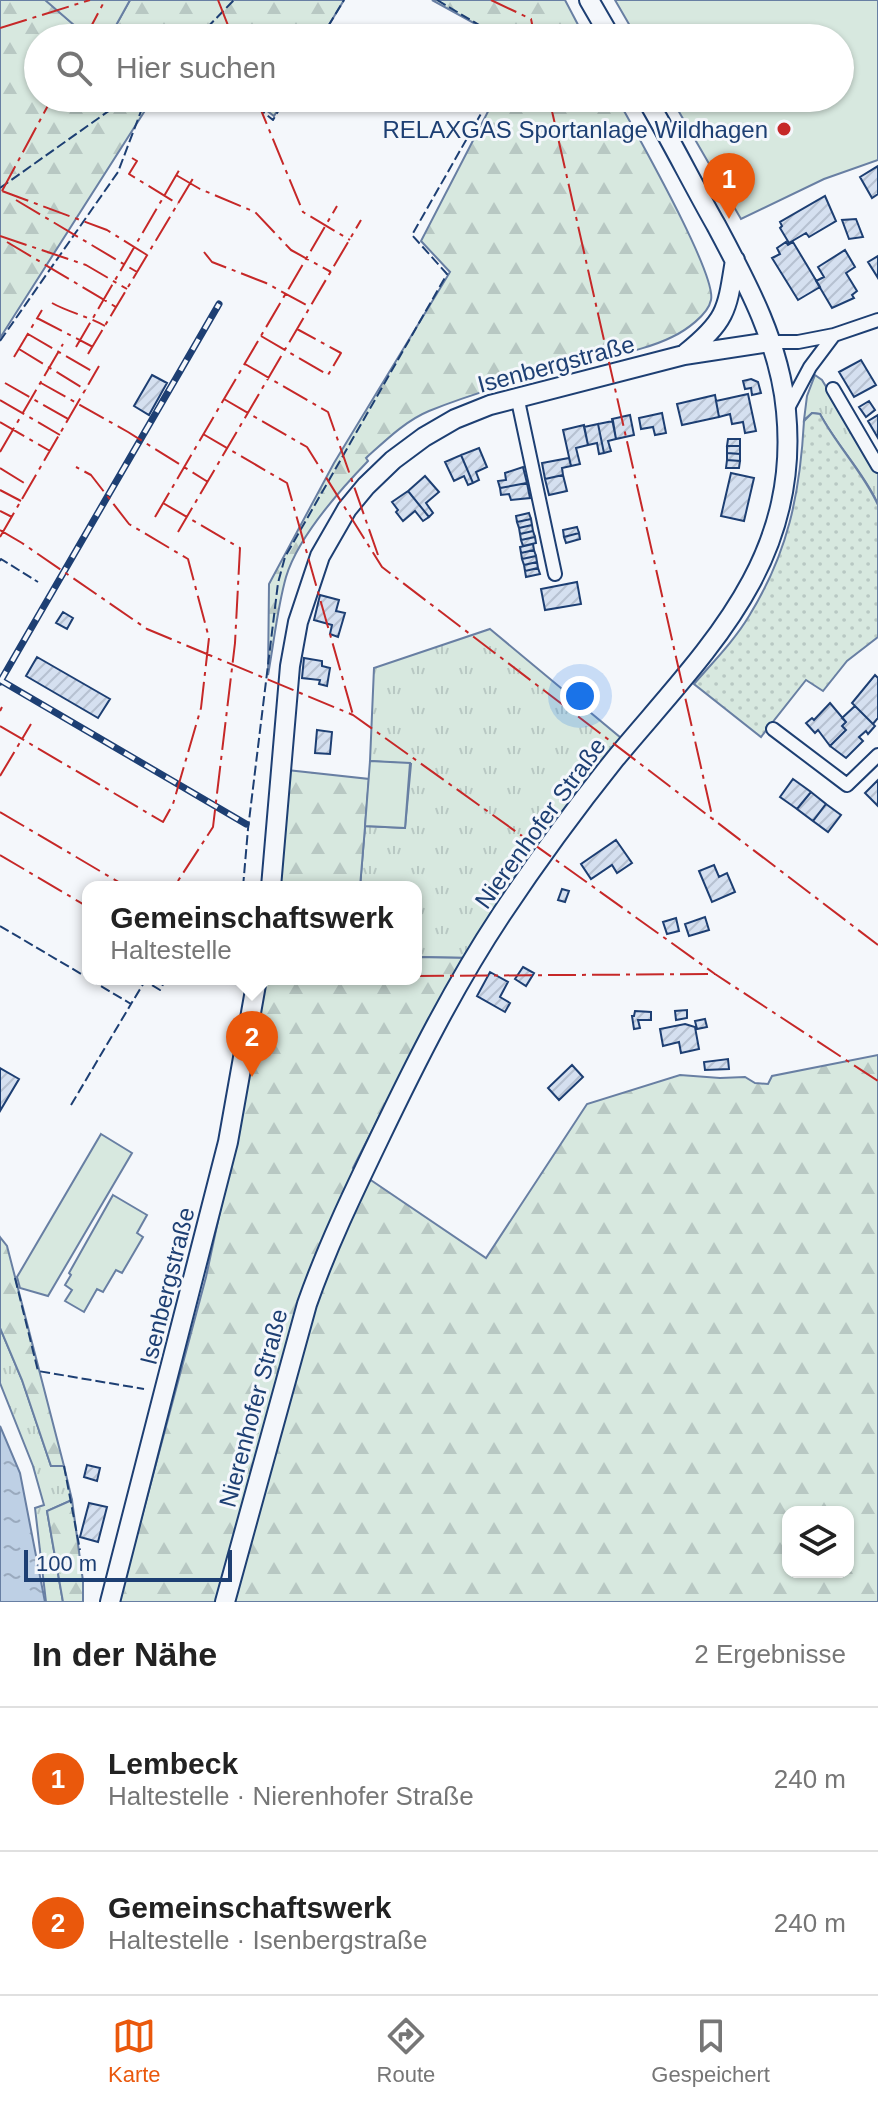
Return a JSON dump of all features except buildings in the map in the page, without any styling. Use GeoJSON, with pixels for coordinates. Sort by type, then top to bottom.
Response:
{"type":"FeatureCollection","features":[{"type":"Feature","properties":{"kind":"main road"},"geometry":{"type":"LineString","coordinates":[[589,0],[603,24]]}},
{"type":"Feature","properties":{"kind":"main road","name":"Nierenhofer Straße"},"geometry":{"type":"LineString","coordinates":[[225,1602],[320,1265],[416,1064],[464,976],[502,915],[576,808],[730,619],[766,555],[780,514],[786,468],[786,412],[770,342],[759,309],[735,259],[654,112]]}},
{"type":"Feature","properties":{"kind":"main road"},"geometry":{"type":"LineString","coordinates":[[684,355],[713,331],[724,316],[729,303],[735,259]]}},
{"type":"Feature","properties":{"kind":"main road","name":"Isenbergstraße"},"geometry":{"type":"LineString","coordinates":[[272,881],[293,644],[304,599],[320,556],[347,509],[380,472],[408,447],[455,419],[517,396],[684,355],[770,342]]}},
{"type":"Feature","properties":{"kind":"main road","name":"Isenbergstraße"},"geometry":{"type":"LineString","coordinates":[[110,1602],[228,1142],[256,985]]}},
{"type":"Feature","properties":{"kind":"street"},"geometry":{"type":"LineString","coordinates":[[770,342],[798,342],[834,335],[878,320]]}},
{"type":"Feature","properties":{"kind":"street"},"geometry":{"type":"LineString","coordinates":[[786,412],[810,367],[834,335]]}},
{"type":"Feature","properties":{"kind":"street"},"geometry":{"type":"LineString","coordinates":[[833,389],[878,466]]}},
{"type":"Feature","properties":{"kind":"street"},"geometry":{"type":"LineString","coordinates":[[517,396],[555,574]]}},
{"type":"Feature","properties":{"kind":"street"},"geometry":{"type":"LineString","coordinates":[[773,729],[847,785],[878,755]]}},
{"type":"Feature","properties":{"kind":"green space"},"geometry":{"type":"Polygon","coordinates":[[[0,0],[46,0],[73,24],[24,24],[24,112],[144,112],[0,338],[0,0]]]}},
{"type":"Feature","properties":{"kind":"green space"},"geometry":{"type":"Polygon","coordinates":[[[45,0],[130,0],[117,24],[73,24],[45,0]]]}},
{"type":"Feature","properties":{"kind":"green space"},"geometry":{"type":"Polygon","coordinates":[[[130,0],[344,0],[329,24],[117,24],[130,0]]]}},
{"type":"Feature","properties":{"kind":"green space"},"geometry":{"type":"Polygon","coordinates":[[[432,0],[565,0],[578,24],[476,24],[432,0]]]}},
{"type":"Feature","properties":{"kind":"green space","name":"RELAXGAS Sportanlage Wildhagen"},"geometry":{"type":"Polygon","coordinates":[[[615,0],[878,0],[878,160],[824,179],[741,219],[679,112],[854,112],[854,24],[629,24],[615,0]]]}},
{"type":"Feature","properties":{"kind":"green space"},"geometry":{"type":"Polygon","coordinates":[[[488,112],[625,112],[688,233],[709,285],[711,300],[701,317],[663,341],[449,403],[420,415],[388,438],[366,458],[368,461],[321,515],[300,546],[286,577],[280,601],[268,675],[269,584],[334,463],[450,272],[421,241],[488,112]]]}},
{"type":"Feature","properties":{"kind":"green space"},"geometry":{"type":"Polygon","coordinates":[[[815,375],[822,380],[878,473],[878,504],[820,414],[812,413],[804,420],[807,396],[815,375]]]}},
{"type":"Feature","properties":{"kind":"green space"},"geometry":{"type":"Polygon","coordinates":[[[812,413],[820,414],[878,505],[878,637],[847,661],[823,691],[806,680],[761,737],[694,684],[743,625],[773,569],[790,522],[804,421],[812,413]]]}},
{"type":"Feature","properties":{"kind":"green space"},"geometry":{"type":"Polygon","coordinates":[[[490,629],[621,738],[582,788],[469,958],[422,957],[422,881],[360,881],[365,826],[405,828],[411,764],[370,761],[374,668],[490,629]]]}},
{"type":"Feature","properties":{"kind":"green space"},"geometry":{"type":"Polygon","coordinates":[[[370,761],[410,763],[405,828],[365,826],[370,761]]]}},
{"type":"Feature","properties":{"kind":"green space"},"geometry":{"type":"Polygon","coordinates":[[[287,770],[369,779],[360,881],[276,881],[287,770]]]}},
{"type":"Feature","properties":{"kind":"green space"},"geometry":{"type":"Polygon","coordinates":[[[422,957],[469,958],[409,1058],[353,1168],[486,1258],[587,1104],[680,1075],[745,1077],[755,1083],[768,1084],[772,1076],[878,1055],[878,1602],[119,1602],[206,1277],[242,1109],[262,985],[422,985],[422,957]]]}},
{"type":"Feature","properties":{"kind":"green space"},"geometry":{"type":"Polygon","coordinates":[[[101,1134],[132,1153],[48,1296],[20,1288],[17,1277],[101,1134]]]}},
{"type":"Feature","properties":{"kind":"green space"},"geometry":{"type":"Polygon","coordinates":[[[113,1195],[147,1215],[137,1233],[143,1237],[122,1273],[116,1270],[103,1292],[97,1289],[84,1312],[65,1301],[72,1290],[65,1285],[113,1195]]]}},
{"type":"Feature","properties":{"kind":"green space"},"geometry":{"type":"Polygon","coordinates":[[[0,1237],[7,1246],[64,1466],[51,1466],[22,1380],[0,1328],[0,1237]]]}},
{"type":"Feature","properties":{"kind":"green space"},"geometry":{"type":"Polygon","coordinates":[[[0,1328],[22,1380],[51,1466],[64,1466],[72,1500],[47,1511],[63,1602],[46,1602],[35,1508],[44,1505],[33,1466],[0,1383],[0,1328]]]}},
{"type":"Feature","properties":{"kind":"green space"},"geometry":{"type":"Polygon","coordinates":[[[72,1500],[83,1602],[63,1602],[47,1511],[72,1500]]]}},
{"type":"Feature","properties":{"kind":"water"},"geometry":{"type":"Polygon","coordinates":[[[0,1426],[20,1473],[45,1602],[0,1602],[0,1426]]]}},
{"type":"Feature","properties":{"kind":"railway"},"geometry":{"type":"LineString","coordinates":[[0,682],[219,304]]}},
{"type":"Feature","properties":{"kind":"railway"},"geometry":{"type":"LineString","coordinates":[[0,680],[246,824]]}},
{"type":"Feature","properties":{"kind":"fence"},"geometry":{"type":"LineString","coordinates":[[211,24],[234,0]]}},
{"type":"Feature","properties":{"kind":"fence"},"geometry":{"type":"LineString","coordinates":[[329,24],[344,0]]}},
{"type":"Feature","properties":{"kind":"fence"},"geometry":{"type":"LineString","coordinates":[[437,0],[477,24]]}},
{"type":"Feature","properties":{"kind":"fence"},"geometry":{"type":"LineString","coordinates":[[0,188],[107,112]]}},
{"type":"Feature","properties":{"kind":"fence"},"geometry":{"type":"LineString","coordinates":[[0,341],[118,172],[141,112]]}},
{"type":"Feature","properties":{"kind":"fence"},"geometry":{"type":"LineString","coordinates":[[263,112],[273,120],[278,112]]}},
{"type":"Feature","properties":{"kind":"fence"},"geometry":{"type":"LineString","coordinates":[[244,881],[278,583],[285,557],[447,274],[412,235],[482,112]]}},
{"type":"Feature","properties":{"kind":"fence"},"geometry":{"type":"LineString","coordinates":[[0,561],[38,582]]}},
{"type":"Feature","properties":{"kind":"fence"},"geometry":{"type":"LineString","coordinates":[[0,926],[82,974]]}},
{"type":"Feature","properties":{"kind":"fence"},"geometry":{"type":"LineString","coordinates":[[99,985],[131,1004],[143,985]]}},
{"type":"Feature","properties":{"kind":"fence"},"geometry":{"type":"LineString","coordinates":[[152,985],[160,990],[163,985]]}},
{"type":"Feature","properties":{"kind":"fence"},"geometry":{"type":"LineString","coordinates":[[71,1105],[131,1004]]}},
{"type":"Feature","properties":{"kind":"fence"},"geometry":{"type":"LineString","coordinates":[[15,1278],[38,1371],[144,1389]]}},
{"type":"Feature","properties":{"kind":"fence"},"geometry":{"type":"LineString","coordinates":[[64,1466],[80,1550]]}},
{"type":"Feature","properties":{"kind":"power"},"geometry":{"type":"LineString","coordinates":[[0,28],[90,0]]}},
{"type":"Feature","properties":{"kind":"power"},"geometry":{"type":"LineString","coordinates":[[92,24],[105,0]]}},
{"type":"Feature","properties":{"kind":"power"},"geometry":{"type":"LineString","coordinates":[[218,0],[227,24]]}},
{"type":"Feature","properties":{"kind":"power"},"geometry":{"type":"LineString","coordinates":[[491,0],[531,19],[532,24]]}},
{"type":"Feature","properties":{"kind":"power"},"geometry":{"type":"LineString","coordinates":[[2,191],[44,112]]}},
{"type":"Feature","properties":{"kind":"power"},"geometry":{"type":"LineString","coordinates":[[262,112],[303,212],[350,240]]}},
{"type":"Feature","properties":{"kind":"power"},"geometry":{"type":"LineString","coordinates":[[552,112],[713,820]]}},
{"type":"Feature","properties":{"kind":"power"},"geometry":{"type":"LineString","coordinates":[[132,158],[137,161],[129,174],[178,204]]}},
{"type":"Feature","properties":{"kind":"power"},"geometry":{"type":"LineString","coordinates":[[76,347],[181,167]]}},
{"type":"Feature","properties":{"kind":"power"},"geometry":{"type":"LineString","coordinates":[[176,175],[200,189],[255,212],[291,250],[331,272]]}},
{"type":"Feature","properties":{"kind":"power"},"geometry":{"type":"LineString","coordinates":[[88,354],[195,175]]}},
{"type":"Feature","properties":{"kind":"power"},"geometry":{"type":"LineString","coordinates":[[2,191],[107,230],[147,255]]}},
{"type":"Feature","properties":{"kind":"power"},"geometry":{"type":"LineString","coordinates":[[16,200],[137,272]]}},
{"type":"Feature","properties":{"kind":"power"},"geometry":{"type":"LineString","coordinates":[[155,517],[337,206]]}},
{"type":"Feature","properties":{"kind":"power"},"geometry":{"type":"LineString","coordinates":[[178,532],[361,220]]}},
{"type":"Feature","properties":{"kind":"power"},"geometry":{"type":"LineString","coordinates":[[0,236],[86,265],[127,289]]}},
{"type":"Feature","properties":{"kind":"power"},"geometry":{"type":"LineString","coordinates":[[7,242],[116,307]]}},
{"type":"Feature","properties":{"kind":"power"},"geometry":{"type":"LineString","coordinates":[[204,252],[212,262],[266,283],[310,307]]}},
{"type":"Feature","properties":{"kind":"power"},"geometry":{"type":"LineString","coordinates":[[52,303],[105,326]]}},
{"type":"Feature","properties":{"kind":"power"},"geometry":{"type":"LineString","coordinates":[[14,357],[42,310]]}},
{"type":"Feature","properties":{"kind":"power"},"geometry":{"type":"LineString","coordinates":[[37,318],[93,347]]}},
{"type":"Feature","properties":{"kind":"power"},"geometry":{"type":"LineString","coordinates":[[261,336],[328,375],[341,353],[297,329]]}},
{"type":"Feature","properties":{"kind":"power"},"geometry":{"type":"LineString","coordinates":[[28,334],[95,373]]}},
{"type":"Feature","properties":{"kind":"power"},"geometry":{"type":"LineString","coordinates":[[0,452],[63,344]]}},
{"type":"Feature","properties":{"kind":"power"},"geometry":{"type":"LineString","coordinates":[[19,349],[86,390]]}},
{"type":"Feature","properties":{"kind":"power"},"geometry":{"type":"LineString","coordinates":[[245,364],[328,412],[378,555]]}},
{"type":"Feature","properties":{"kind":"power"},"geometry":{"type":"LineString","coordinates":[[0,537],[99,366]]}},
{"type":"Feature","properties":{"kind":"power"},"geometry":{"type":"LineString","coordinates":[[5,383],[68,419]]}},
{"type":"Feature","properties":{"kind":"power"},"geometry":{"type":"LineString","coordinates":[[41,383],[208,482]]}},
{"type":"Feature","properties":{"kind":"power"},"geometry":{"type":"LineString","coordinates":[[224,399],[307,447],[382,567],[878,945]]}},
{"type":"Feature","properties":{"kind":"power"},"geometry":{"type":"LineString","coordinates":[[0,400],[60,435]]}},
{"type":"Feature","properties":{"kind":"power"},"geometry":{"type":"LineString","coordinates":[[0,422],[50,451]]}},
{"type":"Feature","properties":{"kind":"power"},"geometry":{"type":"LineString","coordinates":[[203,434],[287,483],[353,715]]}},
{"type":"Feature","properties":{"kind":"power"},"geometry":{"type":"LineString","coordinates":[[0,726],[163,822],[173,804],[201,708],[209,638],[188,559],[129,524],[91,475],[76,467]]}},
{"type":"Feature","properties":{"kind":"power"},"geometry":{"type":"LineString","coordinates":[[0,468],[29,486]]}},
{"type":"Feature","properties":{"kind":"power"},"geometry":{"type":"LineString","coordinates":[[0,490],[21,501]]}},
{"type":"Feature","properties":{"kind":"power"},"geometry":{"type":"LineString","coordinates":[[163,503],[240,548],[235,643],[213,827],[178,881]]}},
{"type":"Feature","properties":{"kind":"power"},"geometry":{"type":"LineString","coordinates":[[0,511],[12,517]]}},
{"type":"Feature","properties":{"kind":"power"},"geometry":{"type":"LineString","coordinates":[[0,530],[147,629],[353,715],[715,974],[878,1081]]}},
{"type":"Feature","properties":{"kind":"power"},"geometry":{"type":"LineString","coordinates":[[0,711],[2,707]]}},
{"type":"Feature","properties":{"kind":"power"},"geometry":{"type":"LineString","coordinates":[[0,776],[31,724]]}},
{"type":"Feature","properties":{"kind":"power"},"geometry":{"type":"LineString","coordinates":[[0,812],[117,881]]}},
{"type":"Feature","properties":{"kind":"power"},"geometry":{"type":"LineString","coordinates":[[0,855],[82,903]]}},
{"type":"Feature","properties":{"kind":"power"},"geometry":{"type":"LineString","coordinates":[[422,976],[715,974]]}},
{"type":"Feature","properties":{"kind":"place","name":"RELAXGAS Sportanlage Wildhagen"},"geometry":{"type":"Point","coordinates":[784,129]}},
{"type":"Feature","properties":{"kind":"place","name":"Lembeck"},"geometry":{"type":"Point","coordinates":[729,219]}},
{"type":"Feature","properties":{"kind":"place","name":"Gemeinschaftswerk"},"geometry":{"type":"Point","coordinates":[252,1077]}}]}
